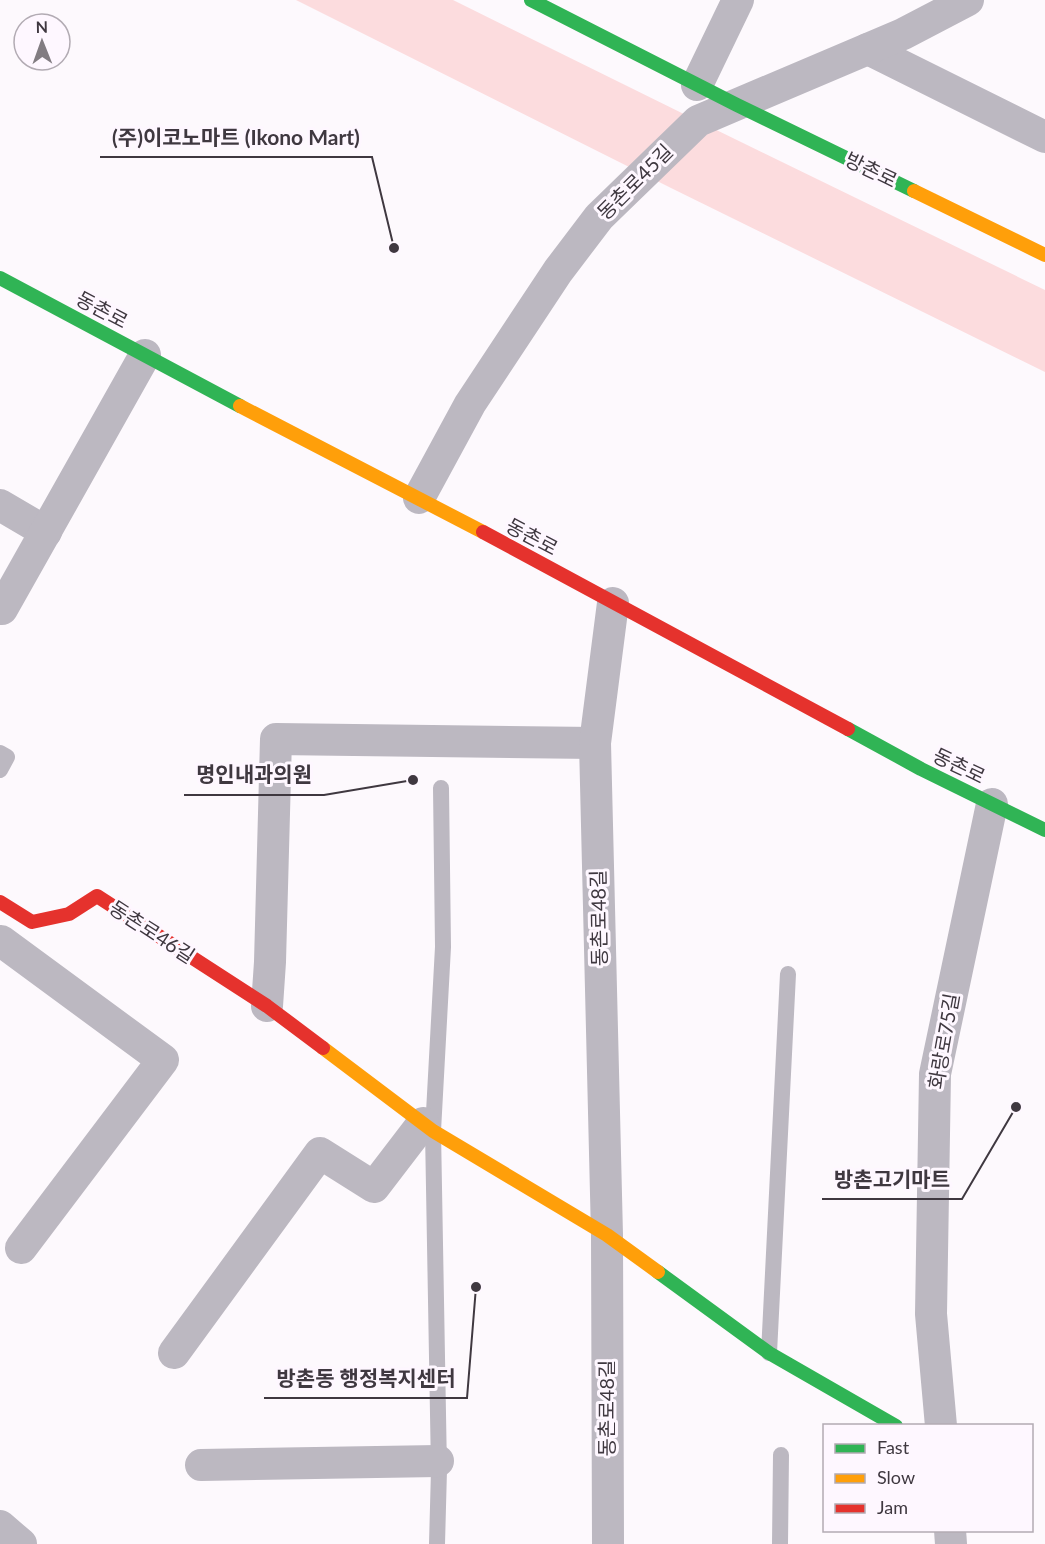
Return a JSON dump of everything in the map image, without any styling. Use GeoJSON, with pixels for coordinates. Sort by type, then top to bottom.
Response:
{"type":"FeatureCollection","features":[{"type":"Feature","properties":{"kind":"street","name":"방촌로"},"geometry":{"type":"LineString","coordinates":[[531,0],[736,105],[1045,255]]}},
{"type":"Feature","properties":{"kind":"street"},"geometry":{"type":"LineString","coordinates":[[697,85],[738,0]]}},
{"type":"Feature","properties":{"kind":"street","name":"동촌로45길"},"geometry":{"type":"LineString","coordinates":[[419,498],[470,404],[558,271],[599,217],[698,121],[903,34],[968,0]]}},
{"type":"Feature","properties":{"kind":"street"},"geometry":{"type":"LineString","coordinates":[[868,49],[1045,137]]}},
{"type":"Feature","properties":{"kind":"street","name":"동촌로"},"geometry":{"type":"LineString","coordinates":[[0,278],[419,498],[921,769],[1045,830]]}},
{"type":"Feature","properties":{"kind":"street"},"geometry":{"type":"LineString","coordinates":[[0,607],[2,609],[145,355]]}},
{"type":"Feature","properties":{"kind":"street"},"geometry":{"type":"LineString","coordinates":[[0,505],[46,532]]}},
{"type":"Feature","properties":{"kind":"street","name":"동촌로48길"},"geometry":{"type":"LineString","coordinates":[[608,1544],[607,1235],[595,743],[613,603]]}},
{"type":"Feature","properties":{"kind":"street"},"geometry":{"type":"LineString","coordinates":[[595,743],[276,739],[267,1006],[428,1127],[607,1235],[769,1353],[894,1424]]}},
{"type":"Feature","properties":{"kind":"street","name":"화랑로75길"},"geometry":{"type":"LineString","coordinates":[[941,1424],[931,1314],[935,1074],[992,804]]}},
{"type":"Feature","properties":{"kind":"street","name":"동촌로46길"},"geometry":{"type":"LineString","coordinates":[[10,909],[32,922],[69,914],[97,896],[267,1006]]}},
{"type":"Feature","properties":{"kind":"street"},"geometry":{"type":"LineString","coordinates":[[10,909],[1,942],[163,1060],[21,1248]]}},
{"type":"Feature","properties":{"kind":"street"},"geometry":{"type":"LineString","coordinates":[[174,1353],[320,1153],[374,1187],[428,1127]]}},
{"type":"Feature","properties":{"kind":"street"},"geometry":{"type":"LineString","coordinates":[[201,1465],[439,1466]]}},
{"type":"Feature","properties":{"kind":"street"},"geometry":{"type":"LineString","coordinates":[[0,1526],[21,1544]]}},
{"type":"Feature","properties":{"kind":"lane"},"geometry":{"type":"LineString","coordinates":[[0,753],[7,757],[0,770]]}},
{"type":"Feature","properties":{"kind":"lane"},"geometry":{"type":"LineString","coordinates":[[437,1544],[439,1466],[428,1127],[444,947],[441,788]]}},
{"type":"Feature","properties":{"kind":"lane"},"geometry":{"type":"LineString","coordinates":[[769,1353],[788,974]]}},
{"type":"Feature","properties":{"kind":"lane"},"geometry":{"type":"LineString","coordinates":[[780,1544],[781,1455]]}},
{"type":"Feature","properties":{"kind":"shaded area"},"geometry":{"type":"Polygon","coordinates":[[[296,0],[453,0],[1045,290],[1045,372],[671,188],[296,0]]]}},
{"type":"Feature","properties":{"kind":"traffic: fast"},"geometry":{"type":"LineString","coordinates":[[531,0],[737,105],[914,191]]}},
{"type":"Feature","properties":{"kind":"traffic: fast"},"geometry":{"type":"LineString","coordinates":[[0,278],[240,406]]}},
{"type":"Feature","properties":{"kind":"traffic: fast"},"geometry":{"type":"LineString","coordinates":[[848,729],[921,769],[1045,830]]}},
{"type":"Feature","properties":{"kind":"traffic: fast"},"geometry":{"type":"LineString","coordinates":[[658,1272],[769,1353],[893,1424]]}},
{"type":"Feature","properties":{"kind":"traffic: slow"},"geometry":{"type":"LineString","coordinates":[[914,191],[1045,255]]}},
{"type":"Feature","properties":{"kind":"traffic: slow"},"geometry":{"type":"LineString","coordinates":[[240,406],[483,532]]}},
{"type":"Feature","properties":{"kind":"traffic: slow"},"geometry":{"type":"LineString","coordinates":[[323,1048],[433,1131],[607,1235],[658,1272]]}},
{"type":"Feature","properties":{"kind":"traffic: jam"},"geometry":{"type":"LineString","coordinates":[[483,532],[848,729]]}},
{"type":"Feature","properties":{"kind":"traffic: jam"},"geometry":{"type":"LineString","coordinates":[[0,902],[32,922],[69,914],[97,896],[267,1006],[323,1048]]}},
{"type":"Feature","properties":{"kind":"place","name":"(주)이코노마트 (Ikono Mart)"},"geometry":{"type":"Point","coordinates":[394,248]}},
{"type":"Feature","properties":{"kind":"place","name":"명인내과의원"},"geometry":{"type":"Point","coordinates":[413,780]}},
{"type":"Feature","properties":{"kind":"place","name":"방촌고기마트"},"geometry":{"type":"Point","coordinates":[1016,1107]}},
{"type":"Feature","properties":{"kind":"place","name":"방촌동 행정복지센터"},"geometry":{"type":"Point","coordinates":[476,1287]}}]}
